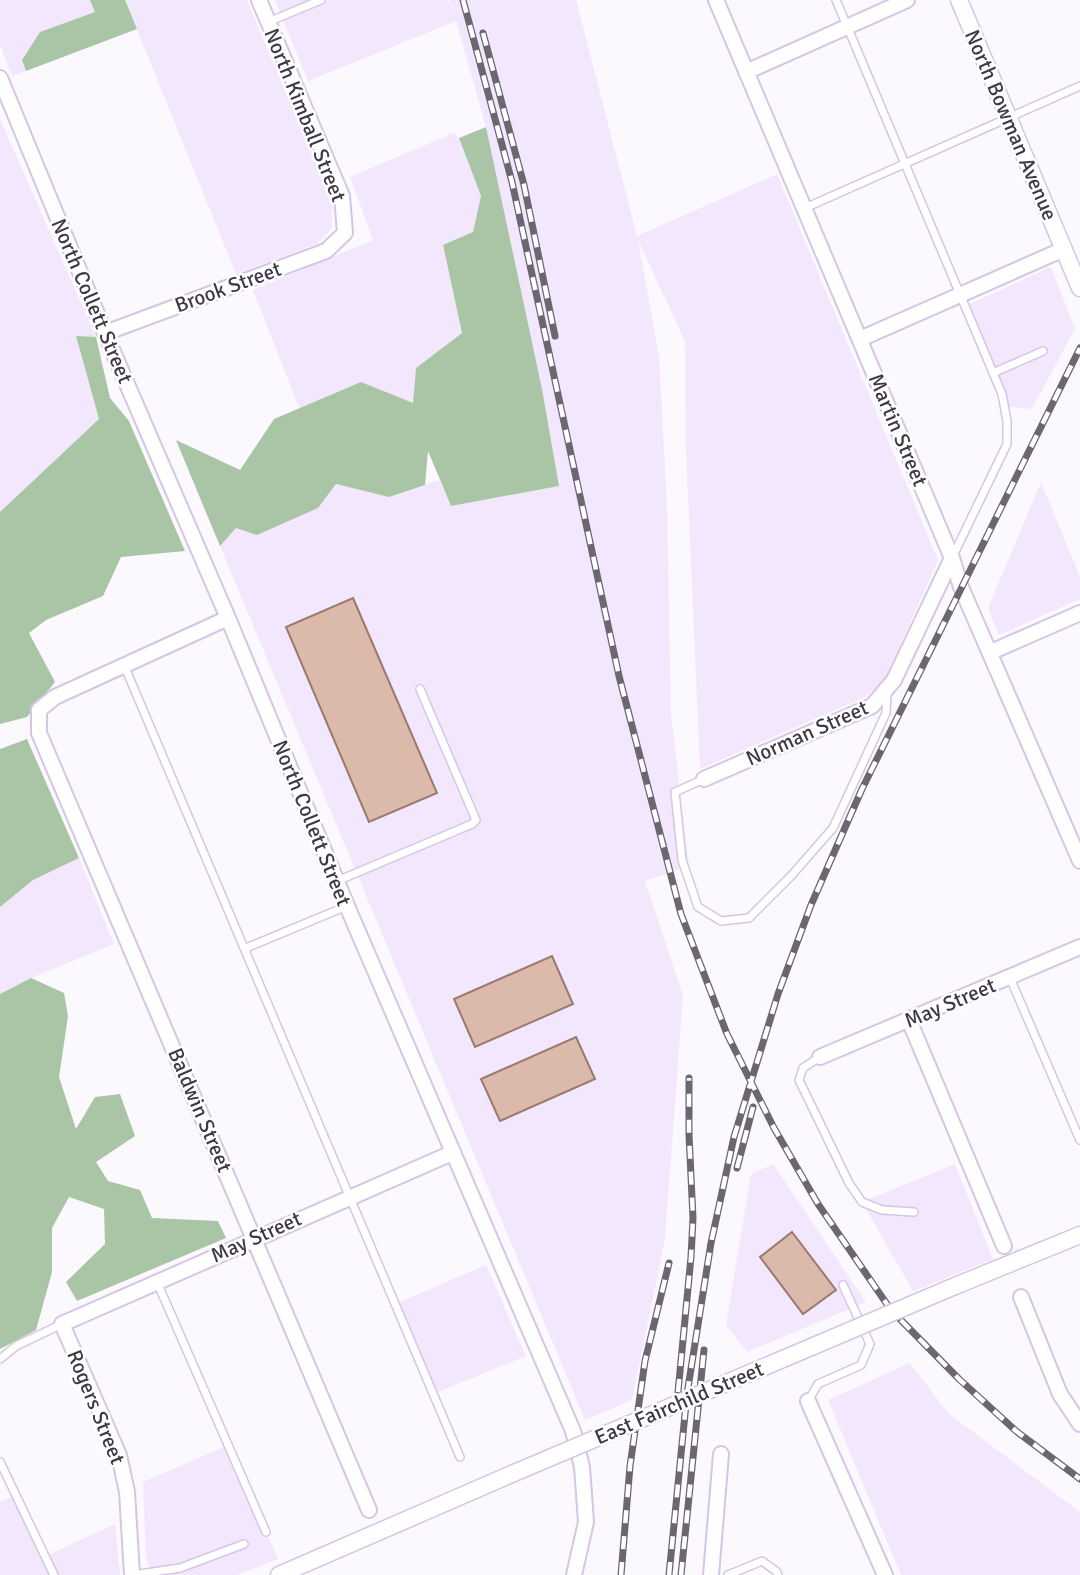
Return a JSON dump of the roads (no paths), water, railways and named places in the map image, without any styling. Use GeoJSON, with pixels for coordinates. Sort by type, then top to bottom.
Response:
{"type":"FeatureCollection","features":[{"type":"Feature","properties":{"kind":"street","name":"North Kimball Street"},"geometry":{"type":"LineString","coordinates":[[259,0],[342,195],[345,233]]}},
{"type":"Feature","properties":{"kind":"street","name":"Martin Street"},"geometry":{"type":"LineString","coordinates":[[716,0],[952,558],[961,587],[1080,861]]}},
{"type":"Feature","properties":{"kind":"street"},"geometry":{"type":"LineString","coordinates":[[746,72],[907,0]]}},
{"type":"Feature","properties":{"kind":"street","name":"North Bowman Avenue"},"geometry":{"type":"LineString","coordinates":[[959,0],[1080,288]]}},
{"type":"Feature","properties":{"kind":"street","name":"North Collett Street"},"geometry":{"type":"LineString","coordinates":[[0,78],[336,881],[573,1431],[582,1467],[586,1522],[574,1575]]}},
{"type":"Feature","properties":{"kind":"street","name":"Brook Street"},"geometry":{"type":"LineString","coordinates":[[105,333],[326,251],[345,233]]}},
{"type":"Feature","properties":{"kind":"street"},"geometry":{"type":"LineString","coordinates":[[860,339],[1064,249]]}},
{"type":"Feature","properties":{"kind":"street","name":"Norman Street"},"geometry":{"type":"LineString","coordinates":[[704,779],[872,706],[894,680],[952,558]]}},
{"type":"Feature","properties":{"kind":"street"},"geometry":{"type":"LineString","coordinates":[[991,652],[1080,613]]}},
{"type":"Feature","properties":{"kind":"street"},"geometry":{"type":"LineString","coordinates":[[124,665],[228,618]]}},
{"type":"Feature","properties":{"kind":"street","name":"Baldwin Street"},"geometry":{"type":"LineString","coordinates":[[124,665],[55,697],[39,710],[39,733],[369,1510]]}},
{"type":"Feature","properties":{"kind":"street","name":"May Street"},"geometry":{"type":"LineString","coordinates":[[820,1057],[1080,947]]}},
{"type":"Feature","properties":{"kind":"street"},"geometry":{"type":"LineString","coordinates":[[909,1020],[1004,1246]]}},
{"type":"Feature","properties":{"kind":"street","name":"May Street"},"geometry":{"type":"LineString","coordinates":[[62,1324],[452,1153]]}},
{"type":"Feature","properties":{"kind":"street","name":"East Fairchild Street"},"geometry":{"type":"LineString","coordinates":[[279,1575],[954,1286],[1080,1236]]}},
{"type":"Feature","properties":{"kind":"street"},"geometry":{"type":"LineString","coordinates":[[1021,1297],[1060,1394],[1080,1424]]}},
{"type":"Feature","properties":{"kind":"street","name":"Rogers Street"},"geometry":{"type":"LineString","coordinates":[[62,1324],[120,1455],[127,1492],[132,1575]]}},
{"type":"Feature","properties":{"kind":"street"},"geometry":{"type":"LineString","coordinates":[[808,1401],[885,1575]]}},
{"type":"Feature","properties":{"kind":"street"},"geometry":{"type":"LineString","coordinates":[[711,1575],[721,1454]]}},
{"type":"Feature","properties":{"kind":"lane"},"geometry":{"type":"LineString","coordinates":[[268,22],[321,0]]}},
{"type":"Feature","properties":{"kind":"lane"},"geometry":{"type":"LineString","coordinates":[[836,0],[1002,394],[1007,444],[952,558]]}},
{"type":"Feature","properties":{"kind":"lane"},"geometry":{"type":"LineString","coordinates":[[804,208],[1080,86]]}},
{"type":"Feature","properties":{"kind":"lane"},"geometry":{"type":"LineString","coordinates":[[993,373],[1043,351]]}},
{"type":"Feature","properties":{"kind":"lane"},"geometry":{"type":"LineString","coordinates":[[124,665],[460,1457]]}},
{"type":"Feature","properties":{"kind":"lane"},"geometry":{"type":"LineString","coordinates":[[704,779],[675,792],[682,860],[698,907],[721,922],[749,918],[833,828],[886,713],[888,688]]}},
{"type":"Feature","properties":{"kind":"lane"},"geometry":{"type":"LineString","coordinates":[[336,881],[472,824],[475,820],[420,689]]}},
{"type":"Feature","properties":{"kind":"lane"},"geometry":{"type":"LineString","coordinates":[[246,948],[347,906]]}},
{"type":"Feature","properties":{"kind":"lane"},"geometry":{"type":"LineString","coordinates":[[1010,978],[1080,1140]]}},
{"type":"Feature","properties":{"kind":"lane"},"geometry":{"type":"LineString","coordinates":[[820,1057],[803,1068],[799,1080],[849,1183],[862,1202],[882,1210],[914,1212]]}},
{"type":"Feature","properties":{"kind":"lane"},"geometry":{"type":"LineString","coordinates":[[1070,1116],[1080,1112]]}},
{"type":"Feature","properties":{"kind":"lane"},"geometry":{"type":"LineString","coordinates":[[157,1281],[266,1532]]}},
{"type":"Feature","properties":{"kind":"lane"},"geometry":{"type":"LineString","coordinates":[[808,1401],[818,1384],[861,1365],[870,1344],[843,1285]]}},
{"type":"Feature","properties":{"kind":"lane"},"geometry":{"type":"LineString","coordinates":[[0,1359],[16,1346],[62,1324]]}},
{"type":"Feature","properties":{"kind":"lane"},"geometry":{"type":"LineString","coordinates":[[0,1462],[54,1575]]}},
{"type":"Feature","properties":{"kind":"lane"},"geometry":{"type":"LineString","coordinates":[[132,1575],[180,1568],[244,1544]]}},
{"type":"Feature","properties":{"kind":"lane"},"geometry":{"type":"LineString","coordinates":[[728,1575],[762,1561],[778,1575]]}},
{"type":"Feature","properties":{"kind":"railway"},"geometry":{"type":"LineString","coordinates":[[463,0],[512,182],[619,676],[681,914],[727,1034],[774,1128],[818,1204],[891,1310],[959,1379],[1016,1431],[1080,1479]]}},
{"type":"Feature","properties":{"kind":"railway"},"geometry":{"type":"LineString","coordinates":[[483,33],[524,185],[555,336]]}},
{"type":"Feature","properties":{"kind":"railway"},"geometry":{"type":"LineString","coordinates":[[669,1575],[687,1394],[711,1243],[734,1137],[778,994],[811,905],[862,789],[1080,348]]}},
{"type":"Feature","properties":{"kind":"railway"},"geometry":{"type":"LineString","coordinates":[[678,1392],[693,1218],[689,1078]]}},
{"type":"Feature","properties":{"kind":"railway"},"geometry":{"type":"LineString","coordinates":[[737,1168],[753,1107]]}},
{"type":"Feature","properties":{"kind":"railway"},"geometry":{"type":"LineString","coordinates":[[621,1575],[630,1466],[645,1361],[669,1263]]}},
{"type":"Feature","properties":{"kind":"railway"},"geometry":{"type":"LineString","coordinates":[[681,1575],[704,1350]]}}]}
